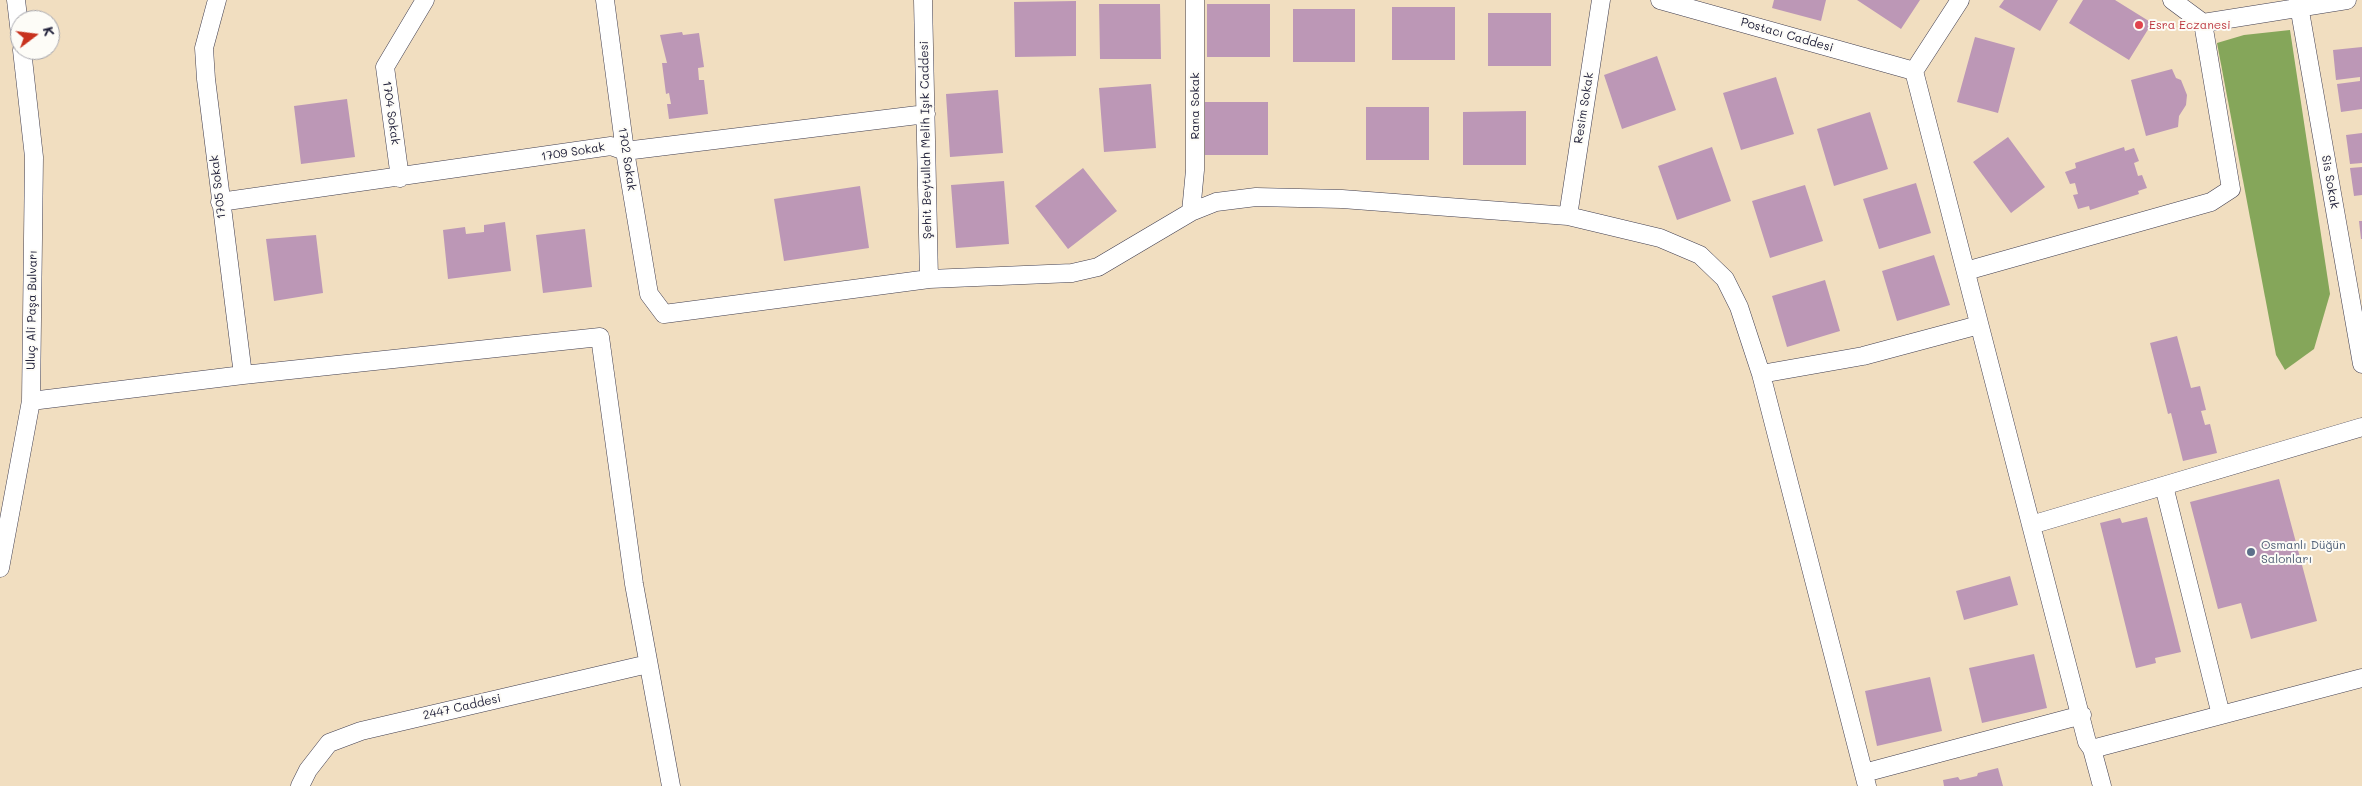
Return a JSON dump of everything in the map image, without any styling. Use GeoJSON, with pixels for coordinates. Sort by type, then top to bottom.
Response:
{"type":"FeatureCollection","features":[{"type":"Feature","properties":{"kind":"street","name":"1705 Sokak"},"geometry":{"type":"LineString","coordinates":[[217,0],[204,48],[206,79],[243,375]]}},
{"type":"Feature","properties":{"kind":"street","name":"1704 Sokak"},"geometry":{"type":"LineString","coordinates":[[400,178],[385,67],[425,0]]}},
{"type":"Feature","properties":{"kind":"street","name":"1702 Sokak"},"geometry":{"type":"LineString","coordinates":[[605,0],[625,151],[649,294],[664,314],[929,280]]}},
{"type":"Feature","properties":{"kind":"street","name":"Şehit Beytullah Melih Işık Caddesi"},"geometry":{"type":"LineString","coordinates":[[923,0],[929,280]]}},
{"type":"Feature","properties":{"kind":"street","name":"Rana Sokak"},"geometry":{"type":"LineString","coordinates":[[1191,212],[1195,170],[1195,0]]}},
{"type":"Feature","properties":{"kind":"street","name":"Resim Sokak"},"geometry":{"type":"LineString","coordinates":[[1568,216],[1601,0]]}},
{"type":"Feature","properties":{"kind":"street","name":"Postacı Caddesi"},"geometry":{"type":"LineString","coordinates":[[1660,0],[1914,71]]}},
{"type":"Feature","properties":{"kind":"street"},"geometry":{"type":"LineString","coordinates":[[1960,0],[1914,71],[2082,715],[2087,742],[2092,749],[2102,786]]}},
{"type":"Feature","properties":{"kind":"street"},"geometry":{"type":"LineString","coordinates":[[2203,22],[2299,4],[2347,0]]}},
{"type":"Feature","properties":{"kind":"street"},"geometry":{"type":"LineString","coordinates":[[1966,270],[2211,202],[2231,190],[2203,22],[2175,1]]}},
{"type":"Feature","properties":{"kind":"street","name":"Sis Sokak"},"geometry":{"type":"LineString","coordinates":[[2299,4],[2362,364]]}},
{"type":"Feature","properties":{"kind":"street","name":"Uluç Ali Paşa Bulvarı"},"geometry":{"type":"LineString","coordinates":[[0,568],[31,401],[34,157],[23,60]]}},
{"type":"Feature","properties":{"kind":"street","name":"1709 Sokak"},"geometry":{"type":"LineString","coordinates":[[220,202],[400,178],[611,146],[625,151],[926,114]]}},
{"type":"Feature","properties":{"kind":"street"},"geometry":{"type":"LineString","coordinates":[[929,280],[1072,273],[1098,267],[1191,212],[1216,202],[1256,197],[1342,199],[1568,216],[1660,238],[1700,255],[1725,279],[1739,306],[1761,374],[1865,780],[2082,715]]}},
{"type":"Feature","properties":{"kind":"street"},"geometry":{"type":"LineString","coordinates":[[1761,374],[1863,356],[1979,324]]}},
{"type":"Feature","properties":{"kind":"street"},"geometry":{"type":"LineString","coordinates":[[31,401],[243,375],[600,336],[634,584],[671,786]]}},
{"type":"Feature","properties":{"kind":"street"},"geometry":{"type":"LineString","coordinates":[[2031,525],[2362,427]]}},
{"type":"Feature","properties":{"kind":"street"},"geometry":{"type":"LineString","coordinates":[[2164,486],[2221,715]]}},
{"type":"Feature","properties":{"kind":"street","name":"2447 Caddesi"},"geometry":{"type":"LineString","coordinates":[[300,786],[308,770],[329,743],[361,731],[648,664]]}},
{"type":"Feature","properties":{"kind":"street"},"geometry":{"type":"LineString","coordinates":[[2092,749],[2362,678]]}},
{"type":"Feature","properties":{"kind":"green space"},"geometry":{"type":"Polygon","coordinates":[[[2290,30],[2330,294],[2314,349],[2285,370],[2276,355],[2217,43],[2244,35],[2290,30]]]}},
{"type":"Feature","properties":{"kind":"building"},"geometry":{"type":"Polygon","coordinates":[[[1774,0],[1826,0],[1821,21],[1772,8],[1774,0]]]}},
{"type":"Feature","properties":{"kind":"building"},"geometry":{"type":"Polygon","coordinates":[[[1857,0],[1920,0],[1901,29],[1857,0]]]}},
{"type":"Feature","properties":{"kind":"building"},"geometry":{"type":"Polygon","coordinates":[[[2004,0],[2058,0],[2040,31],[1999,7],[2004,0]]]}},
{"type":"Feature","properties":{"kind":"building"},"geometry":{"type":"Polygon","coordinates":[[[2083,0],[2115,0],[2152,23],[2129,60],[2069,23],[2083,0]]]}},
{"type":"Feature","properties":{"kind":"building"},"geometry":{"type":"Polygon","coordinates":[[[1076,1],[1076,56],[1015,57],[1014,2],[1076,1]]]}},
{"type":"Feature","properties":{"kind":"building"},"geometry":{"type":"Polygon","coordinates":[[[1099,4],[1160,4],[1161,59],[1100,59],[1099,4]]]}},
{"type":"Feature","properties":{"kind":"building"},"geometry":{"type":"Polygon","coordinates":[[[1207,4],[1270,4],[1270,57],[1207,57],[1207,4]]]}},
{"type":"Feature","properties":{"kind":"building"},"geometry":{"type":"Polygon","coordinates":[[[1392,7],[1455,7],[1455,60],[1392,60],[1392,7]]]}},
{"type":"Feature","properties":{"kind":"building"},"geometry":{"type":"Polygon","coordinates":[[[1293,9],[1355,9],[1355,62],[1293,62],[1293,9]]]}},
{"type":"Feature","properties":{"kind":"building"},"geometry":{"type":"Polygon","coordinates":[[[1488,13],[1551,13],[1551,66],[1488,66],[1488,13]]]}},
{"type":"Feature","properties":{"kind":"building"},"geometry":{"type":"Polygon","coordinates":[[[682,32],[683,35],[699,33],[704,67],[698,68],[699,80],[704,80],[708,114],[669,119],[667,104],[671,104],[669,93],[666,94],[662,63],[667,63],[660,35],[682,32]]]}},
{"type":"Feature","properties":{"kind":"building"},"geometry":{"type":"Polygon","coordinates":[[[1975,37],[2015,48],[1998,113],[1957,102],[1975,37]]]}},
{"type":"Feature","properties":{"kind":"building"},"geometry":{"type":"Polygon","coordinates":[[[2362,47],[2362,109],[2341,112],[2337,84],[2360,81],[2360,77],[2336,80],[2333,50],[2362,47]]]}},
{"type":"Feature","properties":{"kind":"building"},"geometry":{"type":"Polygon","coordinates":[[[1657,56],[1676,110],[1622,129],[1604,75],[1657,56]]]}},
{"type":"Feature","properties":{"kind":"building"},"geometry":{"type":"Polygon","coordinates":[[[2172,69],[2176,78],[2181,80],[2187,95],[2186,105],[2179,116],[2178,127],[2146,136],[2131,80],[2172,69]]]}},
{"type":"Feature","properties":{"kind":"building"},"geometry":{"type":"Polygon","coordinates":[[[1776,77],[1794,134],[1741,150],[1723,93],[1776,77]]]}},
{"type":"Feature","properties":{"kind":"building"},"geometry":{"type":"Polygon","coordinates":[[[1151,84],[1156,148],[1104,152],[1099,88],[1151,84]]]}},
{"type":"Feature","properties":{"kind":"building"},"geometry":{"type":"Polygon","coordinates":[[[998,90],[1003,153],[950,157],[946,94],[998,90]]]}},
{"type":"Feature","properties":{"kind":"building"},"geometry":{"type":"Polygon","coordinates":[[[347,99],[355,157],[301,164],[294,106],[347,99]]]}},
{"type":"Feature","properties":{"kind":"building"},"geometry":{"type":"Polygon","coordinates":[[[1205,102],[1268,102],[1268,155],[1205,155],[1205,102]]]}},
{"type":"Feature","properties":{"kind":"building"},"geometry":{"type":"Polygon","coordinates":[[[1366,107],[1429,107],[1429,160],[1366,160],[1366,107]]]}},
{"type":"Feature","properties":{"kind":"building"},"geometry":{"type":"Polygon","coordinates":[[[1526,111],[1526,165],[1463,165],[1463,112],[1526,111]]]}},
{"type":"Feature","properties":{"kind":"building"},"geometry":{"type":"Polygon","coordinates":[[[1870,112],[1888,169],[1834,186],[1817,129],[1870,112]]]}},
{"type":"Feature","properties":{"kind":"building"},"geometry":{"type":"Polygon","coordinates":[[[2362,133],[2362,163],[2350,164],[2346,135],[2362,133]]]}},
{"type":"Feature","properties":{"kind":"building"},"geometry":{"type":"Polygon","coordinates":[[[2008,137],[2045,187],[2011,213],[1973,162],[2008,137]]]}},
{"type":"Feature","properties":{"kind":"building"},"geometry":{"type":"Polygon","coordinates":[[[1712,147],[1731,201],[1677,220],[1658,166],[1712,147]]]}},
{"type":"Feature","properties":{"kind":"building"},"geometry":{"type":"Polygon","coordinates":[[[2124,147],[2125,151],[2134,148],[2139,161],[2134,163],[2138,176],[2142,175],[2147,188],[2138,191],[2139,194],[2090,210],[2089,206],[2078,209],[2073,195],[2078,194],[2075,183],[2070,184],[2065,172],[2076,168],[2075,163],[2124,147]]]}},
{"type":"Feature","properties":{"kind":"building"},"geometry":{"type":"Polygon","coordinates":[[[2362,167],[2362,195],[2354,196],[2350,168],[2362,167]]]}},
{"type":"Feature","properties":{"kind":"building"},"geometry":{"type":"Polygon","coordinates":[[[1083,168],[1117,211],[1068,249],[1035,206],[1083,168]]]}},
{"type":"Feature","properties":{"kind":"building"},"geometry":{"type":"Polygon","coordinates":[[[1004,181],[1009,244],[956,248],[951,185],[1004,181]]]}},
{"type":"Feature","properties":{"kind":"building"},"geometry":{"type":"Polygon","coordinates":[[[1916,183],[1931,233],[1879,249],[1863,199],[1916,183]]]}},
{"type":"Feature","properties":{"kind":"building"},"geometry":{"type":"Polygon","coordinates":[[[1805,185],[1823,241],[1770,258],[1752,201],[1805,185]]]}},
{"type":"Feature","properties":{"kind":"building"},"geometry":{"type":"Polygon","coordinates":[[[860,186],[869,248],[784,261],[774,199],[860,186]]]}},
{"type":"Feature","properties":{"kind":"building"},"geometry":{"type":"Polygon","coordinates":[[[2359,221],[2362,221],[2362,239],[2361,239],[2359,221]]]}},
{"type":"Feature","properties":{"kind":"building"},"geometry":{"type":"Polygon","coordinates":[[[505,222],[511,271],[448,279],[443,230],[465,227],[466,234],[484,232],[484,225],[505,222]]]}},
{"type":"Feature","properties":{"kind":"building"},"geometry":{"type":"Polygon","coordinates":[[[585,229],[592,287],[543,293],[536,235],[585,229]]]}},
{"type":"Feature","properties":{"kind":"building"},"geometry":{"type":"Polygon","coordinates":[[[316,235],[323,293],[274,301],[266,239],[316,235]]]}},
{"type":"Feature","properties":{"kind":"building"},"geometry":{"type":"Polygon","coordinates":[[[1934,255],[1950,305],[1897,321],[1882,271],[1934,255]]]}},
{"type":"Feature","properties":{"kind":"building"},"geometry":{"type":"Polygon","coordinates":[[[1825,280],[1840,331],[1787,347],[1772,296],[1825,280]]]}},
{"type":"Feature","properties":{"kind":"building"},"geometry":{"type":"Polygon","coordinates":[[[2177,336],[2191,388],[2200,386],[2206,410],[2201,411],[2205,425],[2210,424],[2217,453],[2183,461],[2171,413],[2168,414],[2150,343],[2177,336]]]}},
{"type":"Feature","properties":{"kind":"building","name":"Osmanlı Düğün Salonları"},"geometry":{"type":"Polygon","coordinates":[[[2279,479],[2317,621],[2251,639],[2241,603],[2218,609],[2190,502],[2279,479]]]}},
{"type":"Feature","properties":{"kind":"building"},"geometry":{"type":"Polygon","coordinates":[[[2147,517],[2181,652],[2155,658],[2156,663],[2136,668],[2100,523],[2120,518],[2122,523],[2147,517]]]}},
{"type":"Feature","properties":{"kind":"building"},"geometry":{"type":"Polygon","coordinates":[[[2010,576],[2018,605],[1964,620],[1956,591],[2010,576]]]}},
{"type":"Feature","properties":{"kind":"building"},"geometry":{"type":"Polygon","coordinates":[[[2034,654],[2047,708],[1982,723],[1969,668],[2034,654]]]}},
{"type":"Feature","properties":{"kind":"building"},"geometry":{"type":"Polygon","coordinates":[[[1930,677],[1942,731],[1877,746],[1865,691],[1930,677]]]}},
{"type":"Feature","properties":{"kind":"building"},"geometry":{"type":"Polygon","coordinates":[[[1998,768],[2003,786],[1944,786],[1943,780],[1958,777],[1960,780],[1998,768]]]}},
{"type":"Feature","properties":{"kind":"place","name":"Esra Eczanesi"},"geometry":{"type":"Point","coordinates":[2139,25]}},
{"type":"Feature","properties":{"kind":"place","name":"Osmanlı Düğün Salonları"},"geometry":{"type":"Point","coordinates":[2251,552]}}]}
